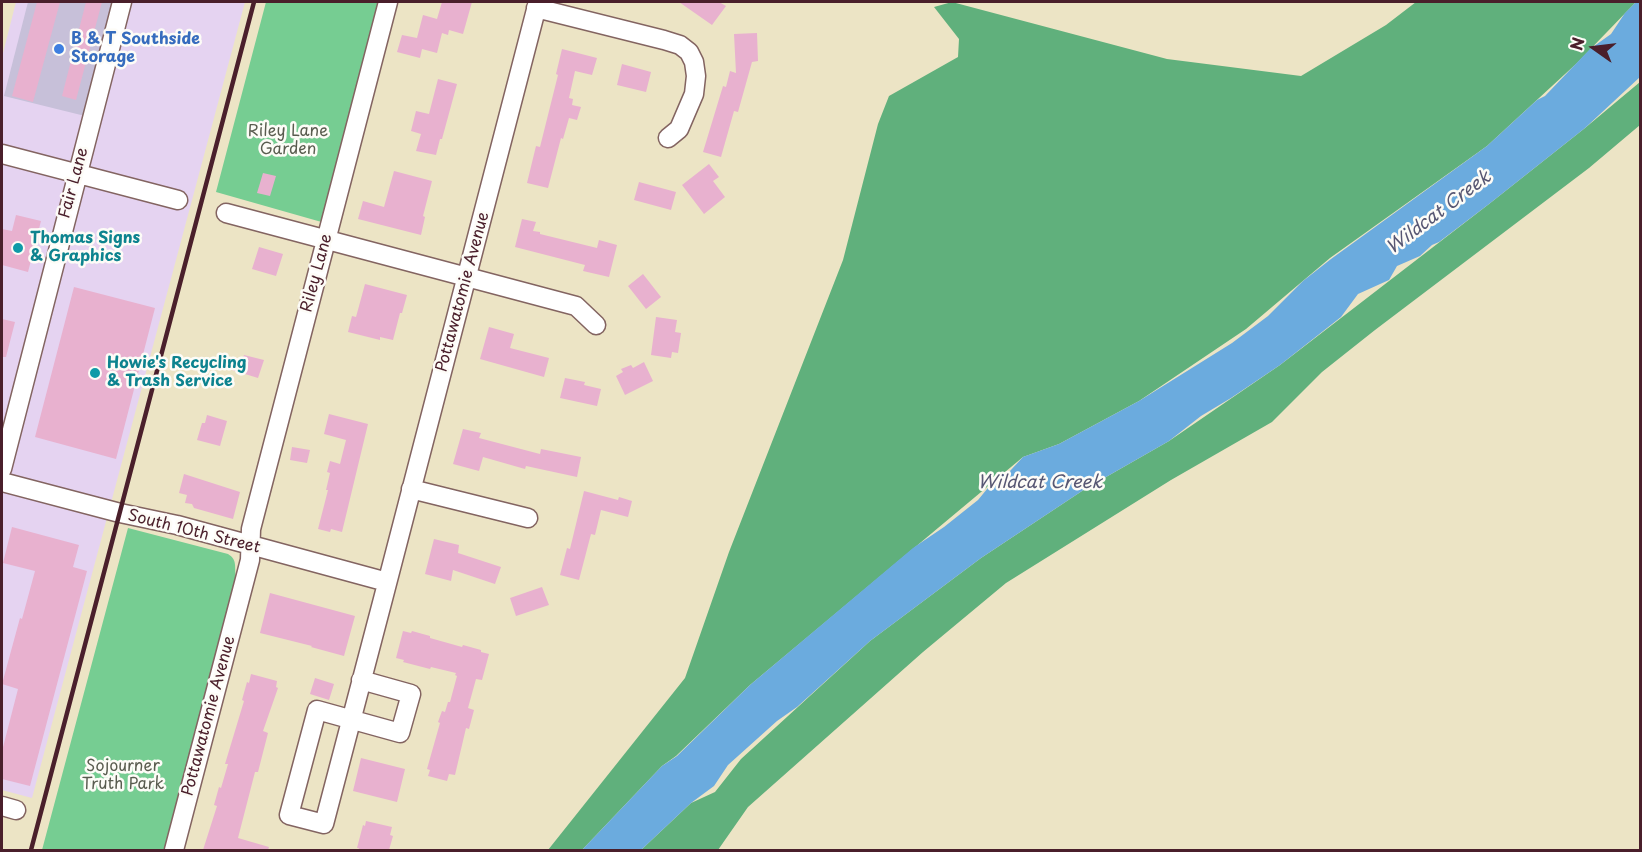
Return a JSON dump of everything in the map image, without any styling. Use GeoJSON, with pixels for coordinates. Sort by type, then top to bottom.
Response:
{"type":"FeatureCollection","features":[{"type":"Feature","properties":{"kind":"street","name":"Fair Lane"},"geometry":{"type":"LineString","coordinates":[[2,469],[122,2]]}},
{"type":"Feature","properties":{"kind":"street","name":"Riley Lane"},"geometry":{"type":"LineString","coordinates":[[250,546],[251,529],[388,2]]}},
{"type":"Feature","properties":{"kind":"street"},"geometry":{"type":"LineString","coordinates":[[537,5],[664,40],[680,45],[689,52],[694,62],[696,76],[694,94],[679,129],[668,138]]}},
{"type":"Feature","properties":{"kind":"street","name":"Pottawatomie Avenue"},"geometry":{"type":"LineString","coordinates":[[351,720],[537,5]]}},
{"type":"Feature","properties":{"kind":"street"},"geometry":{"type":"LineString","coordinates":[[2,154],[177,200]]}},
{"type":"Feature","properties":{"kind":"street"},"geometry":{"type":"LineString","coordinates":[[226,213],[576,306],[596,325]]}},
{"type":"Feature","properties":{"kind":"street","name":"South 10th Street"},"geometry":{"type":"LineString","coordinates":[[2,482],[120,513],[177,525],[387,582]]}},
{"type":"Feature","properties":{"kind":"street"},"geometry":{"type":"LineString","coordinates":[[411,489],[528,518]]}},
{"type":"Feature","properties":{"kind":"street","name":"Pottawatomie Avenue"},"geometry":{"type":"LineString","coordinates":[[174,850],[250,560],[250,546]]}},
{"type":"Feature","properties":{"kind":"street"},"geometry":{"type":"LineString","coordinates":[[351,720],[324,824],[289,815],[317,710],[400,733],[411,694],[361,680]]}},
{"type":"Feature","properties":{"kind":"shaded area"},"geometry":{"type":"Polygon","coordinates":[[[16,2],[245,2],[32,798],[2,790],[2,57],[16,2]]]}},
{"type":"Feature","properties":{"kind":"shaded area","name":"B & T Southside Storage"},"geometry":{"type":"Polygon","coordinates":[[[28,2],[114,2],[85,116],[4,96],[28,2]]]}},
{"type":"Feature","properties":{"kind":"green space","name":"Riley Lane Garden"},"geometry":{"type":"Polygon","coordinates":[[[266,2],[382,2],[325,223],[216,192],[266,2]]]}},
{"type":"Feature","properties":{"kind":"green space"},"geometry":{"type":"Polygon","coordinates":[[[952,2],[1167,59],[1301,76],[1386,25],[1416,2],[1636,2],[1577,63],[1487,146],[1330,258],[1246,329],[1139,401],[1059,444],[1023,457],[750,685],[676,756],[662,766],[582,850],[548,850],[685,678],[729,552],[843,260],[878,124],[889,96],[958,57],[959,39],[934,7],[952,2]]]}},
{"type":"Feature","properties":{"kind":"green space"},"geometry":{"type":"Polygon","coordinates":[[[1640,82],[1640,125],[1589,168],[1322,372],[1272,422],[1171,480],[1006,583],[923,652],[748,807],[718,850],[641,850],[691,803],[715,792],[741,759],[870,641],[981,558],[1085,489],[1169,441],[1280,365],[1489,204],[1640,82]]]}},
{"type":"Feature","properties":{"kind":"green space","name":"Sojourner Truth Park"},"geometry":{"type":"Polygon","coordinates":[[[128,528],[228,554],[235,564],[236,578],[164,850],[42,850],[128,528]]]}},
{"type":"Feature","properties":{"kind":"water","name":"Wildcat Creek"},"geometry":{"type":"Polygon","coordinates":[[[1636,2],[1640,2],[1640,77],[1585,128],[1420,256],[1397,266],[1389,280],[1358,294],[1341,317],[1280,365],[1201,416],[1169,441],[1085,489],[981,558],[870,641],[728,765],[714,786],[691,803],[641,850],[582,850],[662,766],[677,756],[750,685],[913,548],[978,500],[992,483],[1002,474],[1010,471],[1023,457],[1059,444],[1139,401],[1232,343],[1268,316],[1303,281],[1331,259],[1487,146],[1537,100],[1545,96],[1590,49],[1611,34],[1625,13],[1636,2]]]}},
{"type":"Feature","properties":{"kind":"building"},"geometry":{"type":"Polygon","coordinates":[[[37,2],[60,2],[33,102],[12,96],[37,2]]]}},
{"type":"Feature","properties":{"kind":"building"},"geometry":{"type":"Polygon","coordinates":[[[86,2],[102,2],[76,100],[62,96],[86,2]]]}},
{"type":"Feature","properties":{"kind":"building"},"geometry":{"type":"Polygon","coordinates":[[[442,2],[472,2],[463,34],[449,30],[448,35],[442,33],[437,53],[422,49],[420,58],[397,52],[402,35],[417,38],[423,15],[437,19],[442,2]]]}},
{"type":"Feature","properties":{"kind":"building"},"geometry":{"type":"Polygon","coordinates":[[[679,2],[719,2],[726,6],[712,25],[679,2]]]}},
{"type":"Feature","properties":{"kind":"building"},"geometry":{"type":"Polygon","coordinates":[[[757,33],[758,61],[752,62],[738,112],[734,111],[721,157],[703,152],[723,86],[726,87],[730,71],[736,73],[734,34],[757,33]]]}},
{"type":"Feature","properties":{"kind":"building"},"geometry":{"type":"Polygon","coordinates":[[[562,49],[597,58],[592,75],[575,71],[569,98],[573,99],[572,105],[581,107],[577,120],[569,118],[563,139],[561,138],[548,188],[527,183],[536,146],[540,147],[562,49]]]}},
{"type":"Feature","properties":{"kind":"building"},"geometry":{"type":"Polygon","coordinates":[[[622,64],[651,72],[646,92],[617,85],[622,64]]]}},
{"type":"Feature","properties":{"kind":"building"},"geometry":{"type":"Polygon","coordinates":[[[438,79],[457,84],[436,155],[416,151],[421,134],[411,131],[416,111],[429,114],[438,79]]]}},
{"type":"Feature","properties":{"kind":"building"},"geometry":{"type":"Polygon","coordinates":[[[709,164],[719,177],[713,181],[725,197],[704,214],[682,185],[709,164]]]}},
{"type":"Feature","properties":{"kind":"building"},"geometry":{"type":"Polygon","coordinates":[[[394,171],[432,181],[423,216],[425,217],[421,235],[358,219],[363,201],[384,207],[394,171]]]}},
{"type":"Feature","properties":{"kind":"building"},"geometry":{"type":"Polygon","coordinates":[[[263,173],[276,176],[270,196],[257,193],[263,173]]]}},
{"type":"Feature","properties":{"kind":"building"},"geometry":{"type":"Polygon","coordinates":[[[639,182],[676,192],[671,210],[634,200],[639,182]]]}},
{"type":"Feature","properties":{"kind":"building","name":"Thomas Signs & Graphics"},"geometry":{"type":"Polygon","coordinates":[[[16,215],[41,221],[28,272],[2,265],[2,229],[12,231],[16,215]]]}},
{"type":"Feature","properties":{"kind":"building"},"geometry":{"type":"Polygon","coordinates":[[[522,219],[536,222],[533,231],[540,232],[540,234],[597,248],[599,240],[617,245],[609,277],[583,271],[585,265],[515,247],[522,219]]]}},
{"type":"Feature","properties":{"kind":"building"},"geometry":{"type":"Polygon","coordinates":[[[259,247],[283,254],[276,276],[252,269],[259,247]]]}},
{"type":"Feature","properties":{"kind":"building"},"geometry":{"type":"Polygon","coordinates":[[[643,274],[661,297],[646,309],[628,286],[643,274]]]}},
{"type":"Feature","properties":{"kind":"building"},"geometry":{"type":"Polygon","coordinates":[[[365,284],[407,295],[393,340],[380,337],[380,340],[348,332],[352,316],[356,317],[365,284]]]}},
{"type":"Feature","properties":{"kind":"building","name":"Howie's Recycling & Trash Service"},"geometry":{"type":"Polygon","coordinates":[[[74,287],[155,308],[116,459],[35,437],[74,287]]]}},
{"type":"Feature","properties":{"kind":"building"},"geometry":{"type":"Polygon","coordinates":[[[656,317],[677,320],[675,332],[681,333],[678,353],[672,352],[671,358],[651,355],[656,317]]]}},
{"type":"Feature","properties":{"kind":"building"},"geometry":{"type":"Polygon","coordinates":[[[2,319],[15,322],[6,357],[2,357],[2,319]]]}},
{"type":"Feature","properties":{"kind":"building"},"geometry":{"type":"Polygon","coordinates":[[[489,327],[514,334],[510,348],[549,358],[544,377],[480,359],[489,327]]]}},
{"type":"Feature","properties":{"kind":"building"},"geometry":{"type":"Polygon","coordinates":[[[244,355],[264,360],[258,378],[232,370],[235,359],[242,361],[244,355]]]}},
{"type":"Feature","properties":{"kind":"building"},"geometry":{"type":"Polygon","coordinates":[[[644,362],[653,381],[625,395],[616,376],[623,372],[621,369],[631,365],[633,368],[644,362]]]}},
{"type":"Feature","properties":{"kind":"building"},"geometry":{"type":"Polygon","coordinates":[[[565,378],[585,382],[584,385],[601,389],[597,406],[560,398],[565,378]]]}},
{"type":"Feature","properties":{"kind":"building"},"geometry":{"type":"Polygon","coordinates":[[[329,414],[368,424],[342,532],[318,529],[328,490],[326,490],[330,473],[327,472],[330,461],[340,464],[346,440],[324,434],[329,414]]]}},
{"type":"Feature","properties":{"kind":"building"},"geometry":{"type":"Polygon","coordinates":[[[207,415],[227,421],[220,446],[197,440],[207,415]]]}},
{"type":"Feature","properties":{"kind":"building"},"geometry":{"type":"Polygon","coordinates":[[[463,429],[481,433],[479,438],[540,454],[541,449],[581,457],[577,477],[526,466],[525,469],[483,457],[479,471],[453,464],[463,429]]]}},
{"type":"Feature","properties":{"kind":"building"},"geometry":{"type":"Polygon","coordinates":[[[292,447],[310,450],[307,463],[290,460],[292,447]]]}},
{"type":"Feature","properties":{"kind":"building"},"geometry":{"type":"Polygon","coordinates":[[[184,474],[240,492],[233,519],[194,508],[192,504],[185,503],[187,495],[179,493],[184,474]]]}},
{"type":"Feature","properties":{"kind":"building"},"geometry":{"type":"Polygon","coordinates":[[[584,491],[618,500],[619,497],[632,501],[628,517],[601,510],[595,535],[591,534],[579,580],[560,575],[567,548],[570,549],[584,491]]]}},
{"type":"Feature","properties":{"kind":"building"},"geometry":{"type":"Polygon","coordinates":[[[12,527],[79,545],[73,567],[87,571],[30,786],[2,779],[2,751],[18,689],[2,684],[35,571],[3,563],[12,527]]]}},
{"type":"Feature","properties":{"kind":"building"},"geometry":{"type":"Polygon","coordinates":[[[434,539],[459,545],[458,553],[501,567],[495,584],[453,570],[451,581],[425,574],[434,539]]]}},
{"type":"Feature","properties":{"kind":"building"},"geometry":{"type":"Polygon","coordinates":[[[542,587],[549,605],[516,616],[510,598],[542,587]]]}},
{"type":"Feature","properties":{"kind":"building"},"geometry":{"type":"Polygon","coordinates":[[[270,593],[355,616],[344,656],[260,633],[270,593]]]}},
{"type":"Feature","properties":{"kind":"building"},"geometry":{"type":"Polygon","coordinates":[[[403,631],[411,633],[412,631],[489,654],[482,680],[476,679],[468,708],[474,710],[469,729],[466,728],[455,775],[449,774],[447,781],[428,776],[430,770],[427,769],[440,723],[438,722],[442,711],[445,712],[450,702],[457,676],[456,673],[431,667],[430,669],[396,658],[403,631]]]}},
{"type":"Feature","properties":{"kind":"building"},"geometry":{"type":"Polygon","coordinates":[[[251,674],[277,681],[276,687],[278,688],[263,731],[268,733],[238,838],[269,847],[268,850],[203,850],[217,806],[214,805],[228,764],[225,764],[251,674]]]}},
{"type":"Feature","properties":{"kind":"building"},"geometry":{"type":"Polygon","coordinates":[[[315,678],[334,684],[329,700],[310,694],[315,678]]]}},
{"type":"Feature","properties":{"kind":"building"},"geometry":{"type":"Polygon","coordinates":[[[361,758],[405,769],[397,802],[353,791],[361,758]]]}},
{"type":"Feature","properties":{"kind":"building"},"geometry":{"type":"Polygon","coordinates":[[[366,821],[392,827],[390,835],[393,836],[389,850],[358,850],[363,825],[365,826],[366,821]]]}},
{"type":"Feature","properties":{"kind":"railway"},"geometry":{"type":"LineString","coordinates":[[31,850],[254,2]]}},
{"type":"Feature","properties":{"kind":"place","name":"B & T Southside Storage"},"geometry":{"type":"Point","coordinates":[59,49]}},
{"type":"Feature","properties":{"kind":"place","name":"Thomas Signs & Graphics"},"geometry":{"type":"Point","coordinates":[18,248]}},
{"type":"Feature","properties":{"kind":"place","name":"Howie's Recycling & Trash Service"},"geometry":{"type":"Point","coordinates":[95,373]}}]}
